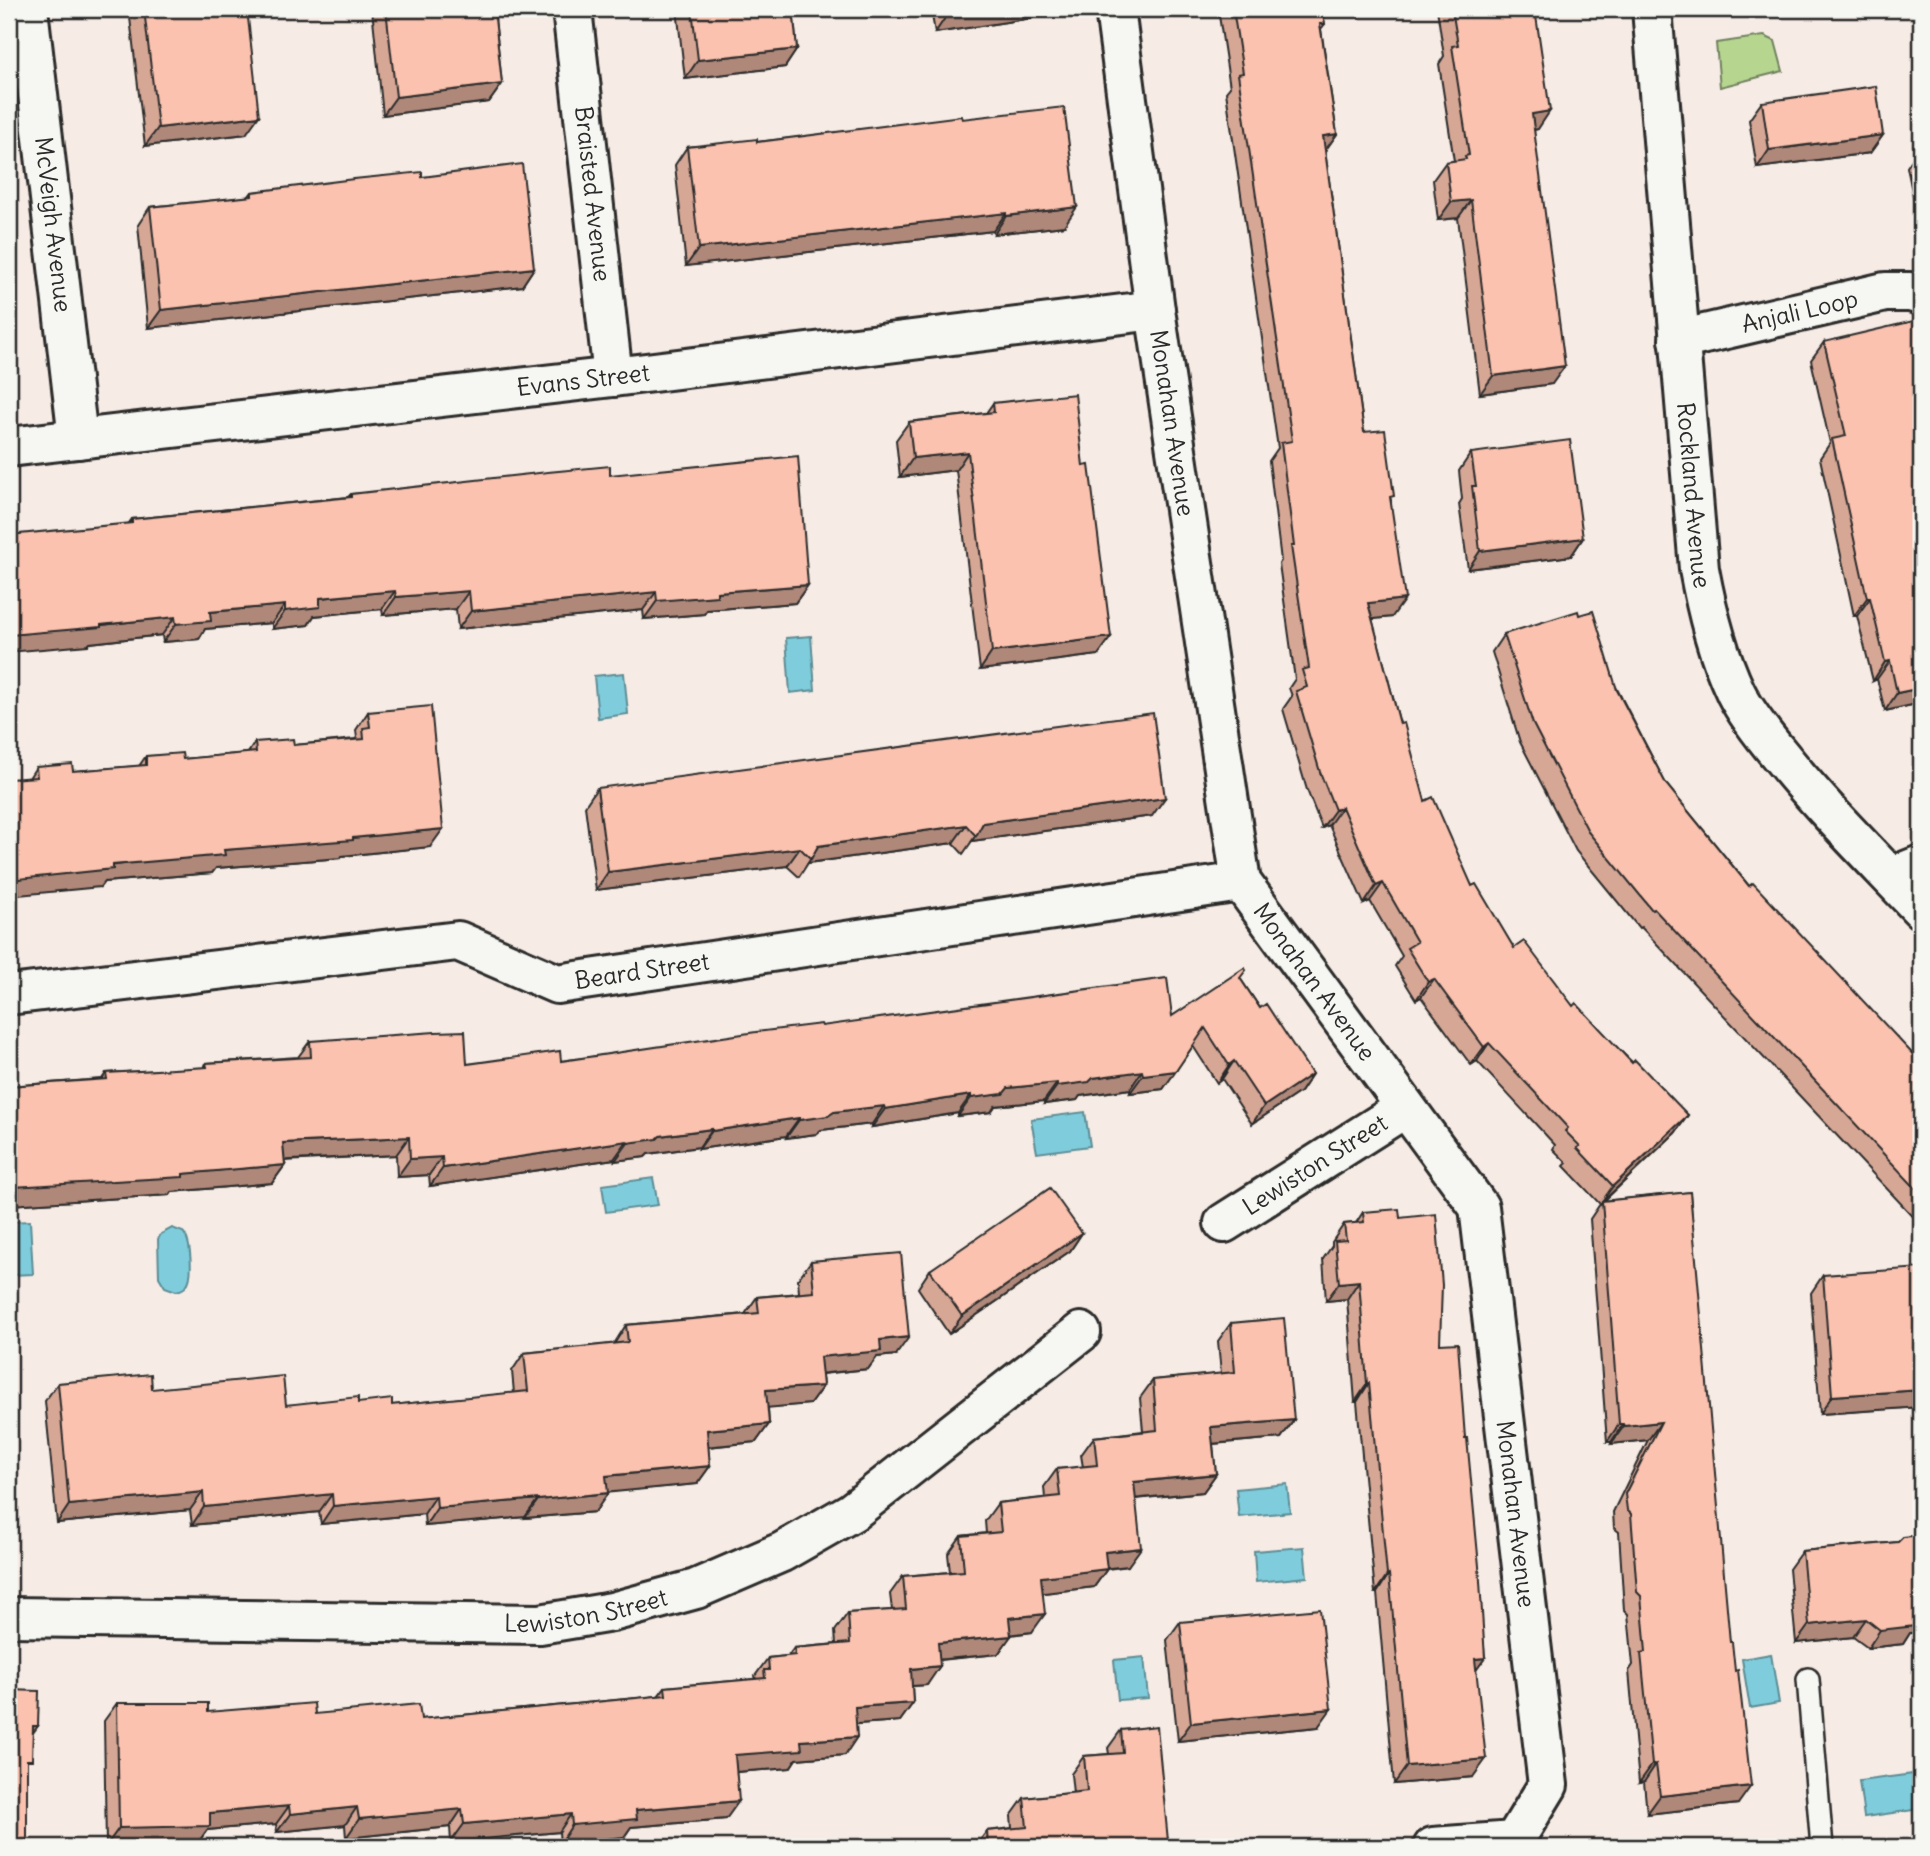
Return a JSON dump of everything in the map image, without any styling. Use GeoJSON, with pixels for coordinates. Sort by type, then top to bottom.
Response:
{"type":"FeatureCollection","features":[{"type":"Feature","properties":{"kind":"street","name":"McVeigh Avenue"},"geometry":{"type":"LineString","coordinates":[[28,9],[78,439]]}},
{"type":"Feature","properties":{"kind":"street","name":"Braisted Avenue"},"geometry":{"type":"LineString","coordinates":[[572,9],[613,377]]}},
{"type":"Feature","properties":{"kind":"street","name":"Monahan Avenue"},"geometry":{"type":"LineString","coordinates":[[1115,9],[1155,310],[1241,882],[1479,1206],[1548,1785],[1514,1841],[1433,1847]]}},
{"type":"Feature","properties":{"kind":"street","name":"Rockland Avenue"},"geometry":{"type":"LineString","coordinates":[[1652,9],[1699,569],[1707,614],[1737,695],[1765,737],[1804,785],[1906,871],[1921,909]]}},
{"type":"Feature","properties":{"kind":"street","name":"Anjali Loop"},"geometry":{"type":"LineString","coordinates":[[1679,340],[1885,292],[1921,295]]}},
{"type":"Feature","properties":{"kind":"street","name":"Evans Street"},"geometry":{"type":"LineString","coordinates":[[9,447],[613,377],[1155,310]]}},
{"type":"Feature","properties":{"kind":"street","name":"Beard Street"},"geometry":{"type":"LineString","coordinates":[[9,995],[458,941],[557,984],[1241,882]]}},
{"type":"Feature","properties":{"kind":"street","name":"Lewiston Street"},"geometry":{"type":"LineString","coordinates":[[1224,1223],[1405,1108]]}},
{"type":"Feature","properties":{"kind":"street","name":"Lewiston Street"},"geometry":{"type":"LineString","coordinates":[[9,1617],[540,1624],[612,1612],[696,1589],[782,1552],[852,1511],[1081,1332]]}},
{"type":"Feature","properties":{"kind":"lane"},"geometry":{"type":"LineString","coordinates":[[1808,1679],[1822,1847]]}},
{"type":"Feature","properties":{"kind":"green space"},"geometry":{"type":"Polygon","coordinates":[[[1764,36],[1775,41],[1783,71],[1720,87],[1716,43],[1764,36]]]}},
{"type":"Feature","properties":{"kind":"water"},"geometry":{"type":"Polygon","coordinates":[[[811,636],[815,690],[790,693],[786,638],[811,636]]]}},
{"type":"Feature","properties":{"kind":"water"},"geometry":{"type":"Polygon","coordinates":[[[624,673],[628,714],[598,718],[594,676],[624,673]]]}},
{"type":"Feature","properties":{"kind":"water"},"geometry":{"type":"Polygon","coordinates":[[[1085,1112],[1090,1146],[1037,1153],[1031,1119],[1085,1112]]]}},
{"type":"Feature","properties":{"kind":"water"},"geometry":{"type":"Polygon","coordinates":[[[653,1178],[658,1205],[606,1212],[602,1185],[653,1178]]]}},
{"type":"Feature","properties":{"kind":"water"},"geometry":{"type":"Polygon","coordinates":[[[30,1221],[33,1274],[11,1275],[9,1222],[30,1221]]]}},
{"type":"Feature","properties":{"kind":"water"},"geometry":{"type":"Polygon","coordinates":[[[172,1228],[186,1236],[190,1259],[190,1275],[186,1286],[176,1291],[165,1287],[159,1277],[158,1239],[172,1228]]]}},
{"type":"Feature","properties":{"kind":"water"},"geometry":{"type":"Polygon","coordinates":[[[1287,1484],[1290,1512],[1239,1517],[1236,1489],[1287,1484]]]}},
{"type":"Feature","properties":{"kind":"water"},"geometry":{"type":"Polygon","coordinates":[[[1304,1547],[1307,1577],[1256,1582],[1254,1551],[1304,1547]]]}},
{"type":"Feature","properties":{"kind":"water"},"geometry":{"type":"Polygon","coordinates":[[[1771,1654],[1779,1703],[1750,1708],[1742,1659],[1771,1654]]]}},
{"type":"Feature","properties":{"kind":"water"},"geometry":{"type":"Polygon","coordinates":[[[1144,1657],[1148,1698],[1118,1700],[1114,1660],[1144,1657]]]}},
{"type":"Feature","properties":{"kind":"water"},"geometry":{"type":"Polygon","coordinates":[[[1921,1773],[1921,1809],[1864,1817],[1859,1781],[1921,1773]]]}},
{"type":"Feature","properties":{"kind":"building"},"geometry":{"type":"Polygon","coordinates":[[[144,9],[247,9],[259,116],[158,128],[144,9]]]}},
{"type":"Feature","properties":{"kind":"building"},"geometry":{"type":"Polygon","coordinates":[[[386,9],[494,9],[502,84],[396,97],[386,9]]]}},
{"type":"Feature","properties":{"kind":"building"},"geometry":{"type":"Polygon","coordinates":[[[692,9],[793,9],[797,49],[698,60],[692,9]]]}},
{"type":"Feature","properties":{"kind":"building"},"geometry":{"type":"Polygon","coordinates":[[[946,9],[988,9],[947,15],[946,9]]]}},
{"type":"Feature","properties":{"kind":"building"},"geometry":{"type":"Polygon","coordinates":[[[1233,9],[1322,9],[1325,24],[1320,24],[1337,134],[1323,136],[1364,432],[1385,430],[1394,496],[1390,497],[1405,599],[1368,603],[1400,724],[1404,723],[1425,801],[1433,797],[1472,886],[1476,884],[1514,948],[1524,941],[1573,1006],[1576,1003],[1632,1063],[1635,1060],[1688,1115],[1613,1186],[1577,1148],[1580,1146],[1565,1131],[1568,1128],[1489,1043],[1484,1047],[1434,979],[1428,982],[1407,948],[1417,942],[1383,883],[1376,886],[1342,807],[1335,810],[1320,772],[1296,691],[1307,687],[1302,670],[1309,668],[1291,546],[1294,546],[1281,443],[1292,441],[1238,74],[1243,73],[1233,9]]]}},
{"type":"Feature","properties":{"kind":"building"},"geometry":{"type":"Polygon","coordinates":[[[1452,9],[1535,9],[1550,111],[1532,114],[1565,366],[1493,376],[1471,200],[1451,202],[1446,162],[1466,159],[1465,156],[1469,155],[1452,46],[1458,45],[1452,9]]]}},
{"type":"Feature","properties":{"kind":"building"},"geometry":{"type":"Polygon","coordinates":[[[1876,86],[1883,135],[1769,150],[1762,102],[1876,86]]]}},
{"type":"Feature","properties":{"kind":"building"},"geometry":{"type":"Polygon","coordinates":[[[1064,107],[1077,207],[699,248],[687,147],[757,139],[757,142],[961,116],[962,119],[1064,107]]]}},
{"type":"Feature","properties":{"kind":"building"},"geometry":{"type":"Polygon","coordinates":[[[1921,156],[1921,196],[1913,158],[1921,156]]]}},
{"type":"Feature","properties":{"kind":"building"},"geometry":{"type":"Polygon","coordinates":[[[522,164],[534,268],[161,310],[150,207],[252,196],[252,192],[354,179],[422,172],[422,177],[522,164]]]}},
{"type":"Feature","properties":{"kind":"building"},"geometry":{"type":"Polygon","coordinates":[[[1918,320],[1921,334],[1921,688],[1897,693],[1890,661],[1885,662],[1870,598],[1867,598],[1832,439],[1846,436],[1824,342],[1918,320]]]}},
{"type":"Feature","properties":{"kind":"building"},"geometry":{"type":"Polygon","coordinates":[[[1075,394],[1083,466],[1089,465],[1111,637],[992,652],[968,452],[913,458],[909,422],[994,412],[993,403],[1075,394]]]}},
{"type":"Feature","properties":{"kind":"building"},"geometry":{"type":"Polygon","coordinates":[[[1570,440],[1583,538],[1480,551],[1471,453],[1570,440]]]}},
{"type":"Feature","properties":{"kind":"building"},"geometry":{"type":"Polygon","coordinates":[[[798,456],[808,585],[717,592],[717,596],[657,601],[656,592],[471,611],[469,591],[396,597],[395,591],[320,598],[320,607],[285,611],[285,605],[210,612],[211,621],[176,624],[175,617],[9,635],[9,535],[132,523],[132,519],[351,497],[351,494],[548,472],[610,466],[610,475],[798,456]]]}},
{"type":"Feature","properties":{"kind":"building"},"geometry":{"type":"Polygon","coordinates":[[[1578,611],[1579,615],[1593,611],[1617,690],[1666,784],[1749,886],[1753,883],[1921,1063],[1921,1194],[1654,909],[1652,910],[1589,833],[1533,724],[1504,634],[1578,611]]]}},
{"type":"Feature","properties":{"kind":"building"},"geometry":{"type":"Polygon","coordinates":[[[431,706],[443,829],[353,840],[224,850],[225,855],[113,865],[113,869],[9,880],[9,779],[37,777],[36,767],[72,764],[73,771],[146,765],[146,756],[182,753],[183,759],[256,752],[255,742],[293,739],[294,745],[364,739],[363,728],[370,727],[368,712],[431,706]]]}},
{"type":"Feature","properties":{"kind":"building"},"geometry":{"type":"Polygon","coordinates":[[[1153,713],[1165,798],[983,823],[976,836],[966,825],[818,846],[811,859],[800,848],[608,872],[597,788],[1153,713]]]}},
{"type":"Feature","properties":{"kind":"building"},"geometry":{"type":"Polygon","coordinates":[[[1244,968],[1246,970],[1240,978],[1260,1008],[1266,1004],[1312,1074],[1264,1106],[1234,1061],[1229,1065],[1205,1028],[1176,1071],[1143,1075],[1142,1071],[1093,1078],[1089,1082],[1008,1088],[1003,1094],[971,1098],[971,1095],[885,1109],[884,1106],[834,1112],[828,1116],[660,1136],[657,1139],[443,1168],[442,1157],[410,1159],[409,1137],[283,1143],[285,1165],[183,1174],[183,1177],[12,1187],[9,1086],[107,1079],[106,1073],[207,1067],[206,1063],[311,1057],[310,1041],[435,1032],[465,1031],[467,1064],[560,1051],[561,1061],[756,1032],[822,1026],[1167,978],[1172,1016],[1244,968]]]}},
{"type":"Feature","properties":{"kind":"building"},"geometry":{"type":"Polygon","coordinates":[[[1050,1188],[1082,1233],[962,1316],[930,1270],[1050,1188]]]}},
{"type":"Feature","properties":{"kind":"building"},"geometry":{"type":"Polygon","coordinates":[[[1690,1192],[1730,1642],[1735,1671],[1738,1670],[1751,1786],[1660,1796],[1656,1764],[1652,1765],[1641,1653],[1646,1652],[1641,1596],[1637,1592],[1631,1514],[1627,1510],[1625,1494],[1661,1422],[1624,1426],[1619,1424],[1602,1201],[1690,1192]]]}},
{"type":"Feature","properties":{"kind":"building"},"geometry":{"type":"Polygon","coordinates":[[[1399,1209],[1400,1218],[1436,1214],[1442,1285],[1440,1344],[1458,1343],[1485,1658],[1475,1659],[1486,1759],[1407,1766],[1369,1383],[1367,1384],[1359,1281],[1339,1283],[1335,1241],[1346,1240],[1344,1224],[1364,1222],[1363,1212],[1399,1209]]]}},
{"type":"Feature","properties":{"kind":"building"},"geometry":{"type":"Polygon","coordinates":[[[901,1253],[909,1337],[880,1340],[881,1351],[820,1357],[823,1386],[766,1390],[769,1424],[707,1430],[710,1466],[606,1476],[608,1493],[437,1508],[436,1496],[333,1506],[332,1494],[204,1507],[203,1492],[69,1505],[58,1383],[151,1374],[152,1389],[283,1376],[286,1405],[358,1397],[358,1403],[392,1399],[392,1405],[528,1391],[524,1353],[628,1342],[626,1325],[759,1313],[757,1297],[814,1292],[811,1261],[901,1253]]]}},
{"type":"Feature","properties":{"kind":"building"},"geometry":{"type":"Polygon","coordinates":[[[1921,1268],[1921,1390],[1832,1396],[1823,1275],[1921,1268]]]}},
{"type":"Feature","properties":{"kind":"building"},"geometry":{"type":"Polygon","coordinates":[[[1284,1318],[1294,1420],[1211,1427],[1216,1474],[1134,1482],[1141,1548],[1105,1552],[1107,1569],[1041,1577],[1045,1614],[1009,1618],[1011,1636],[938,1643],[940,1666],[911,1669],[913,1703],[855,1707],[857,1737],[801,1741],[802,1750],[735,1755],[739,1801],[636,1810],[637,1819],[572,1825],[571,1814],[464,1824],[462,1809],[359,1819],[357,1807],[290,1814],[289,1806],[210,1813],[210,1826],[119,1828],[117,1703],[208,1703],[208,1712],[314,1703],[315,1714],[419,1704],[421,1719],[666,1695],[665,1687],[765,1678],[764,1670],[769,1670],[768,1658],[795,1655],[794,1648],[850,1643],[848,1613],[906,1609],[903,1576],[964,1571],[961,1536],[1001,1532],[998,1503],[1060,1496],[1057,1469],[1097,1465],[1094,1437],[1157,1430],[1153,1380],[1235,1372],[1231,1323],[1284,1318]]]}},
{"type":"Feature","properties":{"kind":"building"},"geometry":{"type":"Polygon","coordinates":[[[1921,1535],[1921,1615],[1914,1616],[1915,1626],[1880,1630],[1866,1619],[1809,1625],[1802,1551],[1898,1542],[1903,1537],[1921,1535]]]}},
{"type":"Feature","properties":{"kind":"building"},"geometry":{"type":"Polygon","coordinates":[[[1320,1609],[1331,1709],[1191,1723],[1180,1622],[1320,1609]]]}},
{"type":"Feature","properties":{"kind":"building"},"geometry":{"type":"Polygon","coordinates":[[[9,1690],[39,1691],[38,1726],[33,1726],[32,1760],[27,1760],[27,1847],[9,1847],[9,1690]]]}},
{"type":"Feature","properties":{"kind":"building"},"geometry":{"type":"Polygon","coordinates":[[[1157,1726],[1168,1841],[1133,1847],[988,1847],[987,1831],[1027,1827],[1024,1798],[1087,1791],[1084,1756],[1123,1753],[1121,1730],[1157,1726]]]}}]}
